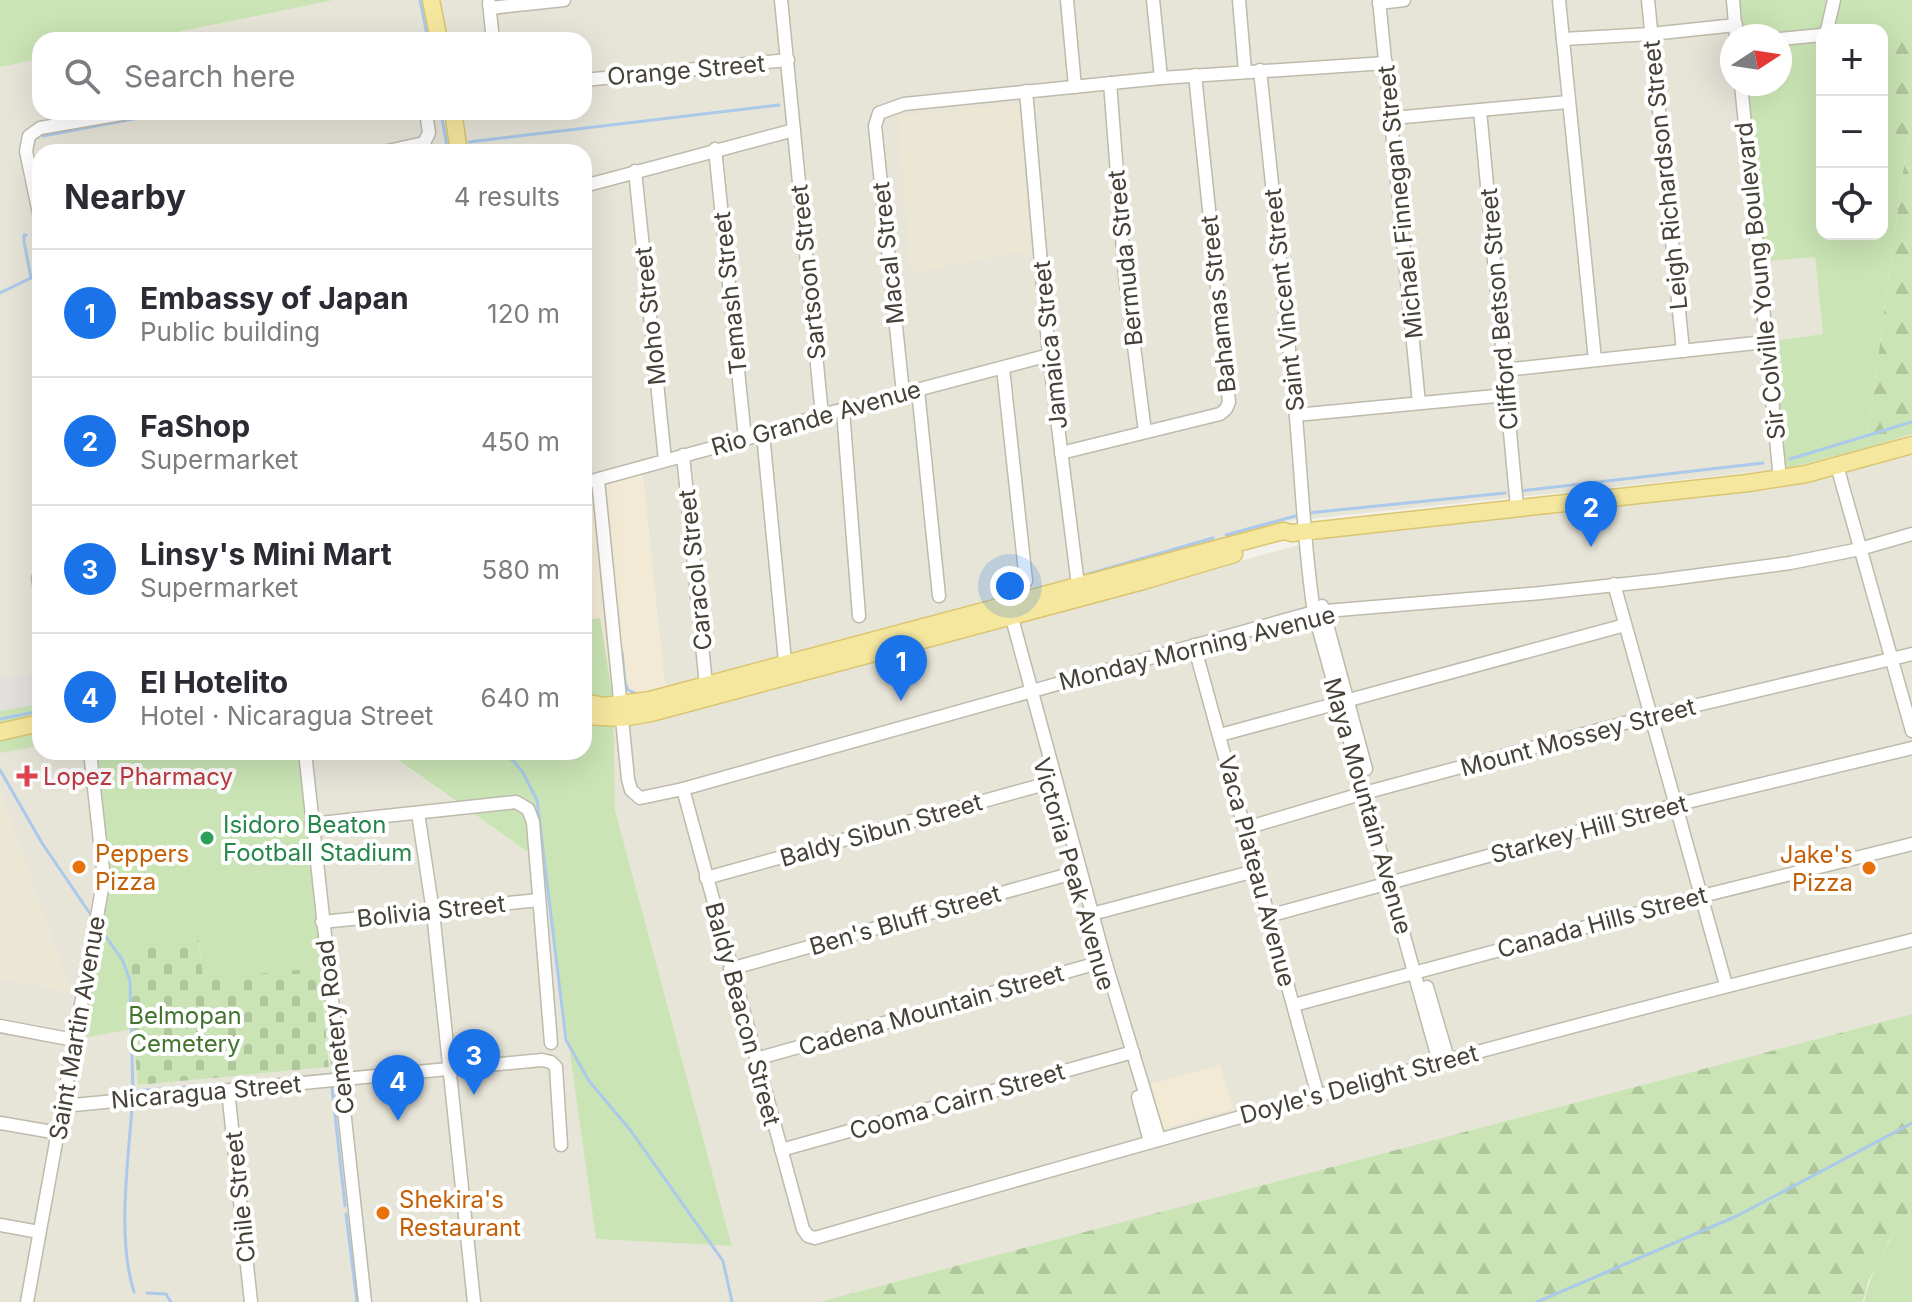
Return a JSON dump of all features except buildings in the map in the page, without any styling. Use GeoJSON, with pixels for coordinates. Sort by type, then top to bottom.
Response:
{"type":"FeatureCollection","features":[{"type":"Feature","properties":{"kind":"main road"},"geometry":{"type":"LineString","coordinates":[[431,0],[437,32]]}},
{"type":"Feature","properties":{"kind":"main road"},"geometry":{"type":"LineString","coordinates":[[454,120],[458,144]]}},
{"type":"Feature","properties":{"kind":"main road"},"geometry":{"type":"LineString","coordinates":[[592,715],[622,711],[847,654],[1283,531],[1299,532],[1780,479],[1912,445]]}},
{"type":"Feature","properties":{"kind":"main road"},"geometry":{"type":"LineString","coordinates":[[592,704],[622,711],[706,685],[847,654]]}},
{"type":"Feature","properties":{"kind":"main road"},"geometry":{"type":"LineString","coordinates":[[0,732],[32,725]]}},
{"type":"Feature","properties":{"kind":"street"},"geometry":{"type":"LineString","coordinates":[[492,32],[490,4],[564,0]]}},
{"type":"Feature","properties":{"kind":"street","name":"Sartsoon Street"},"geometry":{"type":"LineString","coordinates":[[781,0],[822,415]]}},
{"type":"Feature","properties":{"kind":"street"},"geometry":{"type":"LineString","coordinates":[[1067,0],[1075,87]]}},
{"type":"Feature","properties":{"kind":"street"},"geometry":{"type":"LineString","coordinates":[[1153,0],[1161,78]]}},
{"type":"Feature","properties":{"kind":"street"},"geometry":{"type":"LineString","coordinates":[[1239,0],[1245,71]]}},
{"type":"Feature","properties":{"kind":"street"},"geometry":{"type":"LineString","coordinates":[[1379,1],[1404,0]]}},
{"type":"Feature","properties":{"kind":"street"},"geometry":{"type":"LineString","coordinates":[[1559,0],[1595,360]]}},
{"type":"Feature","properties":{"kind":"street","name":"Leigh Richardson Street"},"geometry":{"type":"LineString","coordinates":[[1648,0],[1683,351]]}},
{"type":"Feature","properties":{"kind":"street"},"geometry":{"type":"LineString","coordinates":[[1733,0],[1735,24]]}},
{"type":"Feature","properties":{"kind":"street"},"geometry":{"type":"LineString","coordinates":[[1828,24],[1834,0]]}},
{"type":"Feature","properties":{"kind":"street","name":"Michael Finnegan Street"},"geometry":{"type":"LineString","coordinates":[[1379,1],[1419,403]]}},
{"type":"Feature","properties":{"kind":"street"},"geometry":{"type":"LineString","coordinates":[[1563,39],[1720,31]]}},
{"type":"Feature","properties":{"kind":"street"},"geometry":{"type":"LineString","coordinates":[[1792,38],[1816,36]]}},
{"type":"Feature","properties":{"kind":"street","name":"Orange Street"},"geometry":{"type":"LineString","coordinates":[[592,79],[788,60]]}},
{"type":"Feature","properties":{"kind":"street"},"geometry":{"type":"LineString","coordinates":[[1026,91],[1245,71],[1386,63]]}},
{"type":"Feature","properties":{"kind":"street","name":"Saint Vincent Street"},"geometry":{"type":"LineString","coordinates":[[1260,70],[1296,415],[1299,532]]}},
{"type":"Feature","properties":{"kind":"street","name":"Bahamas Street"},"geometry":{"type":"LineString","coordinates":[[1061,453],[1220,414],[1229,402],[1195,75]]}},
{"type":"Feature","properties":{"kind":"street","name":"Bermuda Street"},"geometry":{"type":"LineString","coordinates":[[1110,83],[1125,276],[1145,432]]}},
{"type":"Feature","properties":{"kind":"street","name":"Macal Street"},"geometry":{"type":"LineString","coordinates":[[903,393],[875,126],[879,113],[904,104],[1026,91]]}},
{"type":"Feature","properties":{"kind":"street","name":"Jamaica Street"},"geometry":{"type":"LineString","coordinates":[[1026,91],[1049,355],[1079,591]]}},
{"type":"Feature","properties":{"kind":"street","name":"Sir Colville Young Boulevard"},"geometry":{"type":"LineString","coordinates":[[1742,96],[1780,479]]}},
{"type":"Feature","properties":{"kind":"street"},"geometry":{"type":"LineString","coordinates":[[1393,118],[1568,102]]}},
{"type":"Feature","properties":{"kind":"street","name":"Clifford Betson Street"},"geometry":{"type":"LineString","coordinates":[[1480,110],[1517,507]]}},
{"type":"Feature","properties":{"kind":"street"},"geometry":{"type":"LineString","coordinates":[[32,180],[26,151],[29,136],[40,128],[86,120]]}},
{"type":"Feature","properties":{"kind":"street"},"geometry":{"type":"LineString","coordinates":[[419,144],[424,143],[429,133],[427,120]]}},
{"type":"Feature","properties":{"kind":"street"},"geometry":{"type":"LineString","coordinates":[[592,184],[794,130]]}},
{"type":"Feature","properties":{"kind":"street","name":"Temash Street"},"geometry":{"type":"LineString","coordinates":[[715,149],[745,438]]}},
{"type":"Feature","properties":{"kind":"street","name":"Moho Street"},"geometry":{"type":"LineString","coordinates":[[635,171],[665,460]]}},
{"type":"Feature","properties":{"kind":"street"},"geometry":{"type":"LineString","coordinates":[[1504,370],[1765,342]]}},
{"type":"Feature","properties":{"kind":"street","name":"Rio Grande Avenue"},"geometry":{"type":"LineString","coordinates":[[592,478],[1049,355]]}},
{"type":"Feature","properties":{"kind":"street"},"geometry":{"type":"LineString","coordinates":[[1003,368],[1026,581]]}},
{"type":"Feature","properties":{"kind":"street"},"geometry":{"type":"LineString","coordinates":[[918,390],[939,596]]}},
{"type":"Feature","properties":{"kind":"street"},"geometry":{"type":"LineString","coordinates":[[1296,415],[1506,395]]}},
{"type":"Feature","properties":{"kind":"street"},"geometry":{"type":"LineString","coordinates":[[843,410],[859,616]]}},
{"type":"Feature","properties":{"kind":"street"},"geometry":{"type":"LineString","coordinates":[[763,434],[785,661]]}},
{"type":"Feature","properties":{"kind":"street","name":"Caracol Street"},"geometry":{"type":"LineString","coordinates":[[683,455],[706,685]]}},
{"type":"Feature","properties":{"kind":"street"},"geometry":{"type":"LineString","coordinates":[[1837,466],[1912,731]]}},
{"type":"Feature","properties":{"kind":"street"},"geometry":{"type":"LineString","coordinates":[[592,506],[622,711]]}},
{"type":"Feature","properties":{"kind":"street","name":"Maya Mountain Avenue"},"geometry":{"type":"LineString","coordinates":[[1299,532],[1307,549],[1305,557],[1318,612],[1444,1060]]}},
{"type":"Feature","properties":{"kind":"street","name":"Monday Morning Avenue"},"geometry":{"type":"LineString","coordinates":[[622,711],[631,790],[640,798],[648,798],[1318,612],[1512,596],[1790,563],[1860,549],[1912,534]]}},
{"type":"Feature","properties":{"kind":"street"},"geometry":{"type":"LineString","coordinates":[[1614,584],[1726,985]]}},
{"type":"Feature","properties":{"kind":"street","name":"Victoria Peak Avenue"},"geometry":{"type":"LineString","coordinates":[[1005,611],[1154,1140]]}},
{"type":"Feature","properties":{"kind":"street"},"geometry":{"type":"LineString","coordinates":[[1220,735],[1625,625]]}},
{"type":"Feature","properties":{"kind":"street","name":"Vaca Plateau Avenue"},"geometry":{"type":"LineString","coordinates":[[1194,645],[1318,1096]]}},
{"type":"Feature","properties":{"kind":"street","name":"Mount Mossey Street"},"geometry":{"type":"LineString","coordinates":[[1246,828],[1651,716],[1912,654]]}},
{"type":"Feature","properties":{"kind":"street","name":"Starkey Hill Street"},"geometry":{"type":"LineString","coordinates":[[1268,916],[1675,805],[1912,748]]}},
{"type":"Feature","properties":{"kind":"street","name":"Saint Martin Avenue"},"geometry":{"type":"LineString","coordinates":[[27,1302],[104,878],[91,760]]}},
{"type":"Feature","properties":{"kind":"street","name":"Cemetery Road"},"geometry":{"type":"LineString","coordinates":[[306,760],[365,1302]]}},
{"type":"Feature","properties":{"kind":"street","name":"Baldy Sibun Street"},"geometry":{"type":"LineString","coordinates":[[706,878],[1053,782]]}},
{"type":"Feature","properties":{"kind":"street","name":"Baldy Beacon Street"},"geometry":{"type":"LineString","coordinates":[[683,789],[730,969],[803,1229],[808,1236]]}},
{"type":"Feature","properties":{"kind":"street"},"geometry":{"type":"LineString","coordinates":[[311,824],[516,802],[528,809],[533,822],[551,1043]]}},
{"type":"Feature","properties":{"kind":"street"},"geometry":{"type":"LineString","coordinates":[[418,813],[433,912],[474,1302]]}},
{"type":"Feature","properties":{"kind":"street","name":"Canada Hills Street"},"geometry":{"type":"LineString","coordinates":[[1294,1005],[1702,896],[1912,844]]}},
{"type":"Feature","properties":{"kind":"street"},"geometry":{"type":"LineString","coordinates":[[1090,915],[1255,871]]}},
{"type":"Feature","properties":{"kind":"street","name":"Ben's Bluff Street"},"geometry":{"type":"LineString","coordinates":[[730,969],[1077,872]]}},
{"type":"Feature","properties":{"kind":"street","name":"Bolivia Street"},"geometry":{"type":"LineString","coordinates":[[322,922],[539,900]]}},
{"type":"Feature","properties":{"kind":"street","name":"Doyle's Delight Street"},"geometry":{"type":"LineString","coordinates":[[808,1236],[815,1238],[1444,1060],[1726,985],[1912,940]]}},
{"type":"Feature","properties":{"kind":"street","name":"Cadena Mountain Street"},"geometry":{"type":"LineString","coordinates":[[756,1059],[1102,962]]}},
{"type":"Feature","properties":{"kind":"street"},"geometry":{"type":"LineString","coordinates":[[0,1026],[74,1040]]}},
{"type":"Feature","properties":{"kind":"street","name":"Cooma Cairn Street"},"geometry":{"type":"LineString","coordinates":[[781,1150],[1129,1053]]}},
{"type":"Feature","properties":{"kind":"street","name":"Nicaragua Street"},"geometry":{"type":"LineString","coordinates":[[63,1106],[542,1060],[556,1067],[561,1145]]}},
{"type":"Feature","properties":{"kind":"street","name":"Chile Street"},"geometry":{"type":"LineString","coordinates":[[228,1091],[251,1302]]}},
{"type":"Feature","properties":{"kind":"street"},"geometry":{"type":"LineString","coordinates":[[0,1123],[58,1133]]}},
{"type":"Feature","properties":{"kind":"street"},"geometry":{"type":"LineString","coordinates":[[0,1225],[39,1232]]}},
{"type":"Feature","properties":{"kind":"shaded area"},"geometry":{"type":"Polygon","coordinates":[[[334,0],[422,0],[428,32],[178,32],[334,0]]]}},
{"type":"Feature","properties":{"kind":"shaded area"},"geometry":{"type":"Polygon","coordinates":[[[440,0],[1736,0],[1733,24],[1720,24],[1720,96],[1746,96],[1764,261],[1815,256],[1823,334],[1773,341],[1785,469],[1288,521],[665,689],[642,467],[592,477],[592,144],[466,144],[461,120],[592,120],[592,32],[446,32],[440,0]]]}},
{"type":"Feature","properties":{"kind":"shaded area"},"geometry":{"type":"Polygon","coordinates":[[[32,61],[32,120],[444,120],[448,144],[32,144],[32,696],[0,698],[0,67],[32,61]]]}},
{"type":"Feature","properties":{"kind":"shaded area"},"geometry":{"type":"Polygon","coordinates":[[[1019,103],[1031,250],[911,273],[897,116],[1019,103]]]}},
{"type":"Feature","properties":{"kind":"shaded area"},"geometry":{"type":"Polygon","coordinates":[[[1912,454],[1912,1014],[819,1302],[0,1302],[0,978],[69,991],[71,988],[0,790],[0,753],[32,747],[32,760],[91,760],[107,880],[81,1037],[133,1029],[139,1085],[329,1067],[332,1080],[306,760],[397,760],[543,863],[596,1239],[732,1246],[615,810],[612,729],[642,724],[1321,539],[1517,515],[1769,490],[1807,483],[1912,454]]]}},
{"type":"Feature","properties":{"kind":"shaded area"},"geometry":{"type":"Polygon","coordinates":[[[642,467],[665,689],[613,699],[600,618],[592,619],[592,480],[642,467]]]}},
{"type":"Feature","properties":{"kind":"shaded area"},"geometry":{"type":"Polygon","coordinates":[[[32,673],[32,705],[0,711],[0,679],[32,673]]]}},
{"type":"Feature","properties":{"kind":"shaded area"},"geometry":{"type":"Polygon","coordinates":[[[0,790],[71,988],[70,992],[0,978],[0,790]]]}},
{"type":"Feature","properties":{"kind":"shaded area"},"geometry":{"type":"Polygon","coordinates":[[[1220,1065],[1233,1109],[1163,1129],[1151,1084],[1220,1065]]]}},
{"type":"Feature","properties":{"kind":"green space"},"geometry":{"type":"Polygon","coordinates":[[[0,0],[334,0],[178,32],[32,32],[32,61],[0,67],[0,0]]]}},
{"type":"Feature","properties":{"kind":"green space"},"geometry":{"type":"Polygon","coordinates":[[[1736,0],[1912,0],[1912,30],[1888,30],[1888,24],[1816,24],[1816,240],[1888,240],[1888,135],[1908,134],[1866,448],[1785,469],[1772,341],[1823,334],[1815,257],[1764,261],[1746,96],[1792,96],[1792,24],[1739,24],[1736,0]]]}},
{"type":"Feature","properties":{"kind":"green space"},"geometry":{"type":"Polygon","coordinates":[[[1888,30],[1912,30],[1912,434],[1866,448],[1908,135],[1888,135],[1888,30]]]}},
{"type":"Feature","properties":{"kind":"green space"},"geometry":{"type":"Polygon","coordinates":[[[600,618],[613,699],[615,810],[732,1246],[596,1239],[543,863],[398,760],[592,760],[592,619],[600,618]]]}},
{"type":"Feature","properties":{"kind":"green space"},"geometry":{"type":"Polygon","coordinates":[[[32,696],[32,747],[0,753],[0,698],[32,696]]]}},
{"type":"Feature","properties":{"kind":"green space","name":"Isidoro Beaton Football Stadium"},"geometry":{"type":"Polygon","coordinates":[[[91,760],[311,760],[340,1078],[331,1075],[320,969],[203,980],[199,941],[125,949],[133,1029],[81,1038],[107,880],[91,760]]]}},
{"type":"Feature","properties":{"kind":"green space","name":"Belmopan Cemetery"},"geometry":{"type":"Polygon","coordinates":[[[199,941],[203,979],[320,968],[329,1067],[138,1085],[125,948],[199,941]]]}},
{"type":"Feature","properties":{"kind":"green space"},"geometry":{"type":"Polygon","coordinates":[[[1912,1014],[1912,1207],[1888,1243],[1868,1282],[1863,1302],[819,1302],[1912,1014]]]}},
{"type":"Feature","properties":{"kind":"green space"},"geometry":{"type":"Polygon","coordinates":[[[1912,1207],[1912,1302],[1864,1302],[1877,1264],[1912,1207]]]}},
{"type":"Feature","properties":{"kind":"waterway"},"geometry":{"type":"LineString","coordinates":[[420,0],[426,32]]}},
{"type":"Feature","properties":{"kind":"waterway"},"geometry":{"type":"LineString","coordinates":[[469,142],[779,105]]}},
{"type":"Feature","properties":{"kind":"waterway"},"geometry":{"type":"LineString","coordinates":[[43,136],[128,120]]}},
{"type":"Feature","properties":{"kind":"waterway"},"geometry":{"type":"LineString","coordinates":[[442,120],[447,144]]}},
{"type":"Feature","properties":{"kind":"waterway"},"geometry":{"type":"LineString","coordinates":[[0,293],[31,278],[24,241],[26,235]]}},
{"type":"Feature","properties":{"kind":"waterway"},"geometry":{"type":"LineString","coordinates":[[1790,459],[1912,422]]}},
{"type":"Feature","properties":{"kind":"waterway"},"geometry":{"type":"LineString","coordinates":[[1520,491],[1763,463]]}},
{"type":"Feature","properties":{"kind":"waterway"},"geometry":{"type":"LineString","coordinates":[[1308,513],[1505,493]]}},
{"type":"Feature","properties":{"kind":"waterway"},"geometry":{"type":"LineString","coordinates":[[1226,535],[1299,515]]}},
{"type":"Feature","properties":{"kind":"waterway"},"geometry":{"type":"LineString","coordinates":[[1085,575],[1213,538]]}},
{"type":"Feature","properties":{"kind":"waterway"},"geometry":{"type":"LineString","coordinates":[[622,652],[625,682],[628,690],[637,694]]}},
{"type":"Feature","properties":{"kind":"waterway"},"geometry":{"type":"LineString","coordinates":[[0,719],[32,713]]}},
{"type":"Feature","properties":{"kind":"waterway"},"geometry":{"type":"LineString","coordinates":[[512,760],[522,771],[537,800],[566,1040],[589,1081],[631,1131],[723,1261],[732,1302]]}},
{"type":"Feature","properties":{"kind":"waterway"},"geometry":{"type":"LineString","coordinates":[[0,770],[42,843],[91,915]]}},
{"type":"Feature","properties":{"kind":"waterway"},"geometry":{"type":"LineString","coordinates":[[102,931],[123,961],[130,981],[133,1091],[224,1084]]}},
{"type":"Feature","properties":{"kind":"waterway"},"geometry":{"type":"LineString","coordinates":[[276,1080],[328,1075]]}},
{"type":"Feature","properties":{"kind":"waterway"},"geometry":{"type":"LineString","coordinates":[[332,1087],[345,1206]]}},
{"type":"Feature","properties":{"kind":"waterway"},"geometry":{"type":"LineString","coordinates":[[132,1108],[125,1225],[134,1292]]}},
{"type":"Feature","properties":{"kind":"waterway"},"geometry":{"type":"LineString","coordinates":[[1537,1302],[1737,1216],[1912,1123]]}},
{"type":"Feature","properties":{"kind":"waterway"},"geometry":{"type":"LineString","coordinates":[[346,1214],[357,1302]]}},
{"type":"Feature","properties":{"kind":"waterway"},"geometry":{"type":"LineString","coordinates":[[147,1293],[166,1294],[171,1302]]}},
{"type":"Feature","properties":{"kind":"place","name":"FaShop"},"geometry":{"type":"Point","coordinates":[1591,547]}},
{"type":"Feature","properties":{"kind":"place","name":"Embassy of Japan"},"geometry":{"type":"Point","coordinates":[901,701]}},
{"type":"Feature","properties":{"kind":"place","name":"Lopez Pharmacy"},"geometry":{"type":"Point","coordinates":[27,776]}},
{"type":"Feature","properties":{"kind":"place","name":"Isidoro Beaton Football Stadium"},"geometry":{"type":"Point","coordinates":[207,838]}},
{"type":"Feature","properties":{"kind":"place","name":"Peppers Pizza"},"geometry":{"type":"Point","coordinates":[79,867]}},
{"type":"Feature","properties":{"kind":"place","name":"Jake's Pizza"},"geometry":{"type":"Point","coordinates":[1869,868]}},
{"type":"Feature","properties":{"kind":"place","name":"Linsy's Mini Mart"},"geometry":{"type":"Point","coordinates":[474,1095]}},
{"type":"Feature","properties":{"kind":"place","name":"El Hotelito"},"geometry":{"type":"Point","coordinates":[398,1121]}},
{"type":"Feature","properties":{"kind":"place","name":"Shekira's Restaurant"},"geometry":{"type":"Point","coordinates":[383,1213]}}]}
